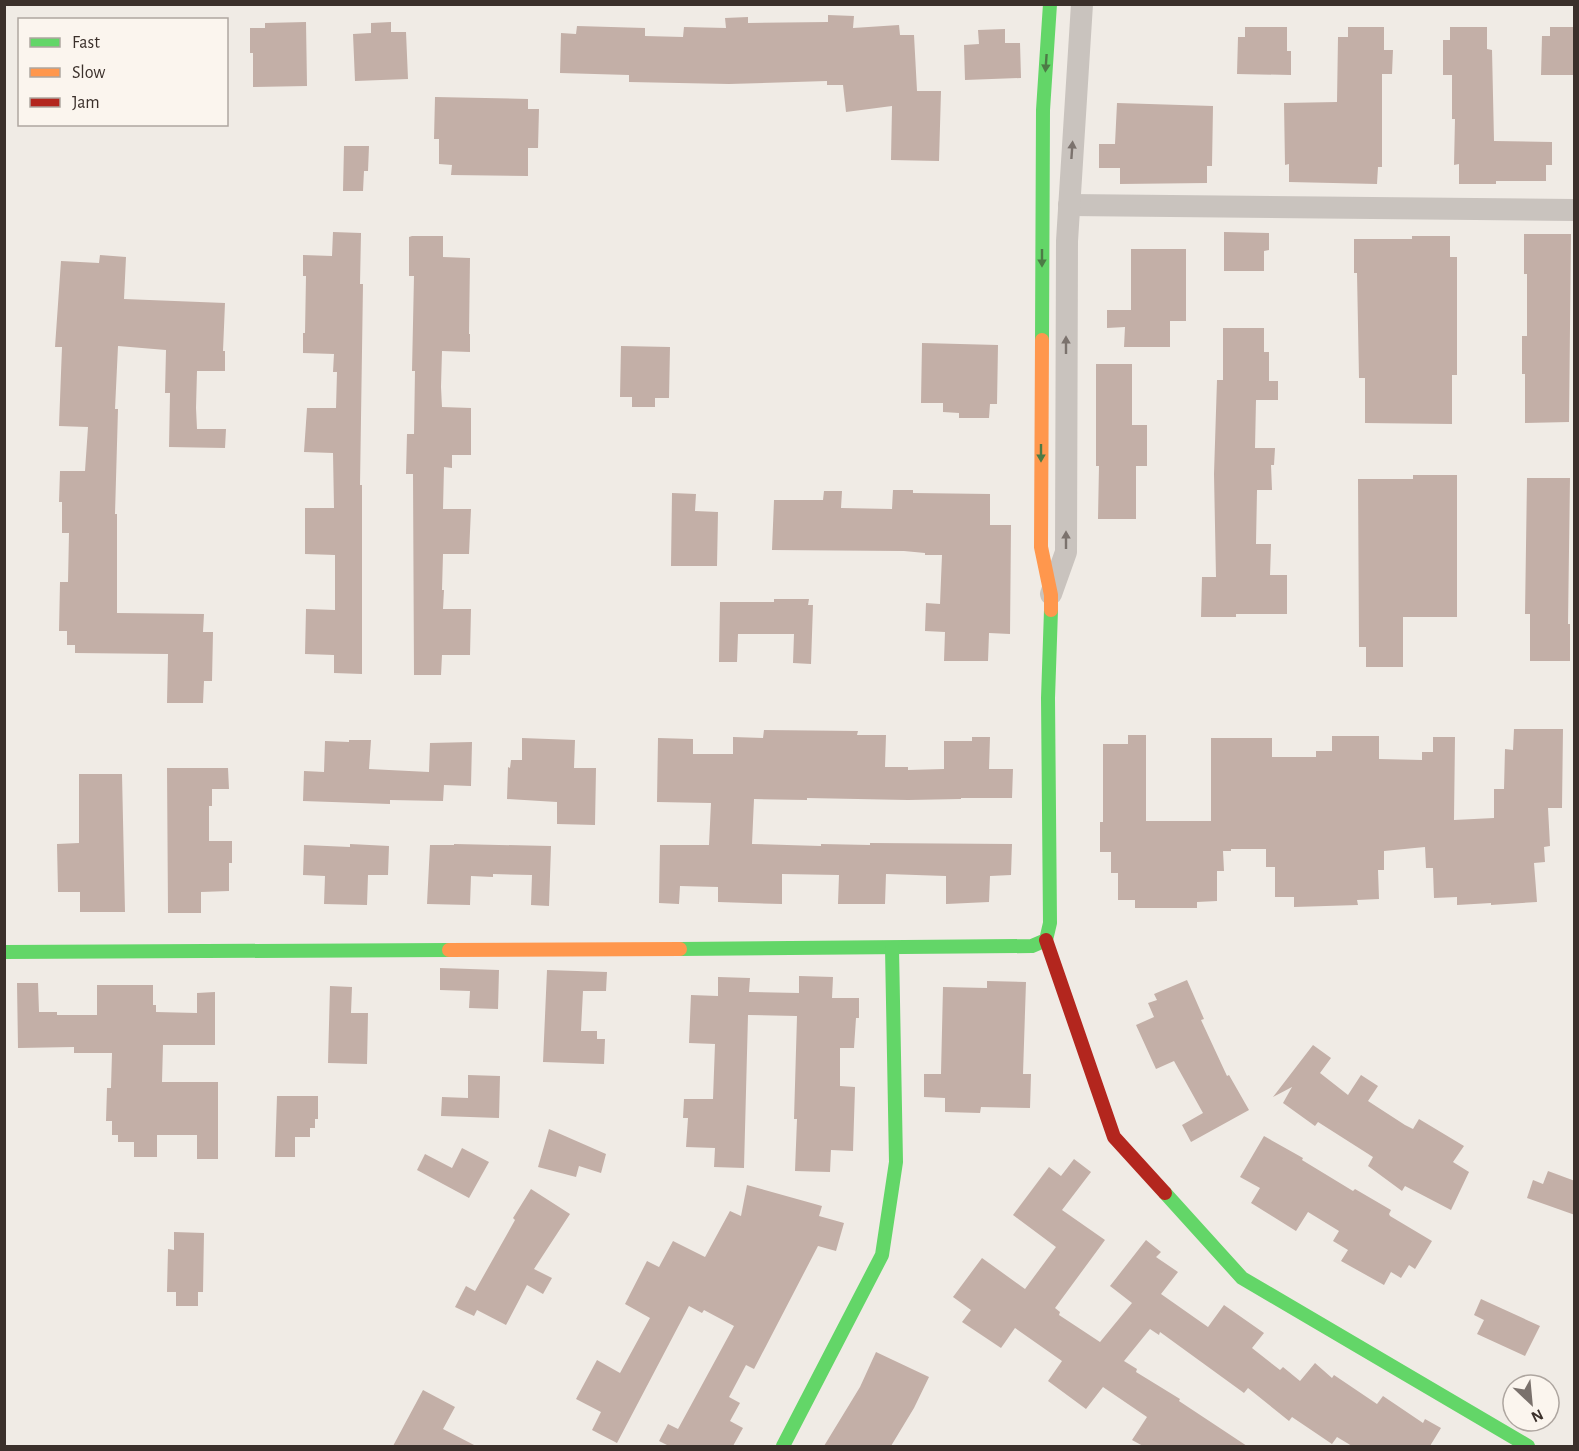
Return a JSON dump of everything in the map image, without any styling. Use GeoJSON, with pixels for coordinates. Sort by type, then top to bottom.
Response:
{"type":"FeatureCollection","features":[{"type":"Feature","properties":{"kind":"street"},"geometry":{"type":"LineString","coordinates":[[1050,4],[1043,110],[1041,547],[1051,596],[1048,698],[1050,923],[1046,940],[1114,1137],[1242,1278],[1528,1446]]}},
{"type":"Feature","properties":{"kind":"street"},"geometry":{"type":"LineString","coordinates":[[1051,596],[1066,552],[1067,241],[1082,4]]}},
{"type":"Feature","properties":{"kind":"street"},"geometry":{"type":"LineString","coordinates":[[1069,205],[1575,210]]}},
{"type":"Feature","properties":{"kind":"street"},"geometry":{"type":"LineString","coordinates":[[4,952],[892,948],[1032,946],[1046,940]]}},
{"type":"Feature","properties":{"kind":"street"},"geometry":{"type":"LineString","coordinates":[[783,1446],[882,1256],[896,1162],[892,948]]}},
{"type":"Feature","properties":{"kind":"building"},"geometry":{"type":"Polygon","coordinates":[[[828,15],[854,16],[853,28],[899,25],[900,35],[914,35],[917,91],[941,91],[939,161],[891,160],[892,106],[846,112],[843,85],[827,85],[827,81],[729,84],[629,82],[629,75],[560,73],[561,33],[576,34],[577,26],[645,28],[645,36],[683,37],[684,27],[726,28],[725,18],[748,17],[748,23],[828,22],[828,15]]]}},
{"type":"Feature","properties":{"kind":"building"},"geometry":{"type":"Polygon","coordinates":[[[306,22],[307,86],[253,87],[250,28],[265,28],[265,23],[306,22]]]}},
{"type":"Feature","properties":{"kind":"building"},"geometry":{"type":"Polygon","coordinates":[[[391,22],[391,32],[406,32],[408,79],[355,81],[353,34],[371,33],[371,23],[391,22]]]}},
{"type":"Feature","properties":{"kind":"building"},"geometry":{"type":"Polygon","coordinates":[[[1245,27],[1287,27],[1287,51],[1291,51],[1291,75],[1237,74],[1238,37],[1245,37],[1245,27]]]}},
{"type":"Feature","properties":{"kind":"building"},"geometry":{"type":"Polygon","coordinates":[[[1348,27],[1384,27],[1384,50],[1393,50],[1392,74],[1382,74],[1382,167],[1378,167],[1377,184],[1289,182],[1289,164],[1285,165],[1284,103],[1337,102],[1338,37],[1348,37],[1348,27]]]}},
{"type":"Feature","properties":{"kind":"building"},"geometry":{"type":"Polygon","coordinates":[[[1450,27],[1487,27],[1487,49],[1492,50],[1494,141],[1552,142],[1552,165],[1546,165],[1546,181],[1459,184],[1459,164],[1454,165],[1455,119],[1452,119],[1452,75],[1443,75],[1443,40],[1450,40],[1450,27]]]}},
{"type":"Feature","properties":{"kind":"building"},"geometry":{"type":"Polygon","coordinates":[[[1550,27],[1575,27],[1575,75],[1541,75],[1542,36],[1550,36],[1550,27]]]}},
{"type":"Feature","properties":{"kind":"building"},"geometry":{"type":"Polygon","coordinates":[[[1005,29],[1005,43],[1020,43],[1021,78],[965,80],[964,45],[979,44],[978,30],[1005,29]]]}},
{"type":"Feature","properties":{"kind":"building"},"geometry":{"type":"Polygon","coordinates":[[[435,97],[528,99],[528,109],[539,109],[538,148],[528,148],[528,176],[451,175],[452,165],[439,164],[439,139],[434,139],[435,97]]]}},
{"type":"Feature","properties":{"kind":"building"},"geometry":{"type":"Polygon","coordinates":[[[1117,103],[1213,106],[1212,166],[1207,166],[1207,183],[1120,184],[1120,168],[1099,168],[1099,144],[1115,144],[1117,103]]]}},
{"type":"Feature","properties":{"kind":"building"},"geometry":{"type":"Polygon","coordinates":[[[344,146],[369,146],[368,171],[364,171],[363,191],[343,191],[344,146]]]}},
{"type":"Feature","properties":{"kind":"building"},"geometry":{"type":"Polygon","coordinates":[[[333,232],[361,233],[360,284],[363,284],[360,485],[362,485],[362,674],[334,673],[334,655],[305,654],[306,609],[335,610],[335,555],[305,554],[305,508],[334,508],[333,453],[304,452],[307,408],[336,408],[337,372],[333,372],[334,354],[303,353],[306,276],[303,276],[303,255],[332,256],[333,232]]]}},
{"type":"Feature","properties":{"kind":"building"},"geometry":{"type":"Polygon","coordinates":[[[1224,232],[1269,233],[1269,250],[1264,251],[1264,271],[1224,271],[1224,232]]]}},
{"type":"Feature","properties":{"kind":"building"},"geometry":{"type":"Polygon","coordinates":[[[1524,234],[1571,234],[1569,422],[1525,423],[1522,336],[1527,336],[1527,274],[1524,274],[1524,234]]]}},
{"type":"Feature","properties":{"kind":"building"},"geometry":{"type":"Polygon","coordinates":[[[443,236],[443,257],[470,258],[470,352],[442,351],[441,387],[442,407],[471,408],[471,455],[452,455],[452,468],[444,467],[443,509],[471,509],[469,554],[443,554],[442,590],[444,590],[443,609],[471,609],[470,655],[442,655],[441,675],[414,675],[413,474],[406,474],[407,434],[414,434],[415,371],[412,371],[414,276],[409,276],[409,237],[443,236]]]}},
{"type":"Feature","properties":{"kind":"building"},"geometry":{"type":"Polygon","coordinates":[[[1412,236],[1450,236],[1450,257],[1457,257],[1457,375],[1452,375],[1452,424],[1365,423],[1365,378],[1359,378],[1354,239],[1412,239],[1412,236]]]}},
{"type":"Feature","properties":{"kind":"building"},"geometry":{"type":"Polygon","coordinates":[[[1131,249],[1186,249],[1186,321],[1170,321],[1170,347],[1124,347],[1125,327],[1107,328],[1107,310],[1131,310],[1131,249]]]}},
{"type":"Feature","properties":{"kind":"building"},"geometry":{"type":"Polygon","coordinates":[[[100,255],[126,257],[124,299],[225,303],[223,351],[225,351],[225,371],[197,371],[196,408],[197,429],[226,429],[225,448],[169,447],[170,393],[165,393],[166,350],[118,346],[115,409],[118,409],[115,514],[117,514],[117,613],[204,614],[203,632],[213,632],[212,681],[204,681],[203,703],[167,703],[168,654],[75,653],[75,645],[67,645],[67,631],[59,631],[60,582],[68,582],[69,533],[62,533],[62,502],[59,502],[60,471],[85,471],[88,427],[59,426],[62,347],[55,347],[61,261],[99,263],[100,255]]]}},
{"type":"Feature","properties":{"kind":"building"},"geometry":{"type":"Polygon","coordinates":[[[1223,328],[1264,328],[1264,352],[1269,352],[1269,381],[1278,381],[1278,400],[1256,400],[1255,448],[1275,448],[1274,465],[1271,465],[1272,490],[1257,490],[1256,544],[1271,544],[1270,575],[1287,575],[1287,614],[1201,617],[1202,577],[1216,577],[1214,474],[1217,380],[1223,380],[1223,328]]]}},
{"type":"Feature","properties":{"kind":"building"},"geometry":{"type":"Polygon","coordinates":[[[922,343],[998,345],[997,404],[990,404],[989,418],[959,418],[959,413],[943,412],[943,403],[921,403],[922,343]]]}},
{"type":"Feature","properties":{"kind":"building"},"geometry":{"type":"Polygon","coordinates":[[[621,346],[670,347],[669,398],[655,398],[655,407],[632,407],[632,397],[620,397],[621,346]]]}},
{"type":"Feature","properties":{"kind":"building"},"geometry":{"type":"Polygon","coordinates":[[[1096,364],[1132,364],[1132,425],[1147,425],[1147,466],[1136,466],[1136,519],[1098,519],[1096,364]]]}},
{"type":"Feature","properties":{"kind":"building"},"geometry":{"type":"Polygon","coordinates":[[[1413,475],[1457,475],[1457,617],[1403,617],[1403,667],[1366,667],[1366,647],[1359,647],[1358,479],[1413,479],[1413,475]]]}},
{"type":"Feature","properties":{"kind":"building"},"geometry":{"type":"Polygon","coordinates":[[[1527,478],[1570,478],[1568,624],[1570,624],[1570,661],[1530,661],[1530,614],[1525,614],[1527,478]]]}},
{"type":"Feature","properties":{"kind":"building"},"geometry":{"type":"Polygon","coordinates":[[[893,490],[913,490],[913,493],[990,494],[990,525],[1011,525],[1010,634],[989,633],[988,661],[944,661],[945,632],[925,631],[926,603],[940,604],[942,555],[904,551],[772,550],[774,500],[823,500],[824,491],[842,491],[841,508],[892,509],[893,490]]]}},
{"type":"Feature","properties":{"kind":"building"},"geometry":{"type":"Polygon","coordinates":[[[672,493],[696,494],[695,511],[718,512],[717,566],[671,566],[672,493]]]}},
{"type":"Feature","properties":{"kind":"building"},"geometry":{"type":"Polygon","coordinates":[[[774,599],[809,599],[808,605],[813,605],[811,664],[793,663],[794,634],[738,634],[737,662],[719,662],[720,602],[774,602],[774,599]]]}},
{"type":"Feature","properties":{"kind":"building"},"geometry":{"type":"Polygon","coordinates":[[[1514,729],[1563,729],[1562,808],[1548,808],[1550,846],[1544,847],[1545,862],[1534,863],[1537,902],[1457,905],[1457,897],[1434,898],[1433,868],[1426,868],[1425,847],[1384,851],[1384,870],[1378,870],[1379,899],[1357,900],[1358,905],[1294,907],[1294,897],[1275,897],[1275,867],[1266,867],[1266,849],[1231,849],[1231,851],[1223,851],[1224,871],[1217,871],[1217,901],[1197,902],[1197,908],[1135,908],[1135,900],[1118,900],[1118,873],[1111,873],[1111,852],[1100,852],[1100,822],[1103,822],[1103,744],[1128,744],[1128,735],[1146,735],[1146,821],[1211,821],[1211,738],[1272,738],[1272,757],[1316,757],[1316,751],[1332,751],[1332,736],[1379,736],[1379,759],[1422,760],[1422,752],[1433,752],[1433,737],[1455,737],[1454,820],[1494,818],[1494,789],[1504,789],[1505,749],[1513,750],[1514,729]]]}},
{"type":"Feature","properties":{"kind":"building"},"geometry":{"type":"Polygon","coordinates":[[[764,730],[858,731],[857,735],[886,735],[885,767],[908,767],[908,770],[944,769],[944,741],[972,741],[972,737],[990,737],[989,769],[1013,769],[1012,798],[754,799],[752,844],[821,846],[821,844],[870,845],[870,843],[1012,844],[1011,875],[990,876],[989,902],[946,904],[946,876],[886,874],[885,904],[838,904],[839,875],[782,874],[782,904],[718,902],[718,887],[680,886],[679,904],[659,903],[660,845],[709,845],[711,803],[657,802],[658,738],[693,739],[693,754],[733,754],[733,737],[763,738],[764,730]]]}},
{"type":"Feature","properties":{"kind":"building"},"geometry":{"type":"Polygon","coordinates":[[[522,738],[575,740],[574,768],[596,768],[595,825],[557,824],[557,802],[507,799],[508,767],[510,768],[511,760],[522,760],[522,738]]]}},
{"type":"Feature","properties":{"kind":"building"},"geometry":{"type":"Polygon","coordinates":[[[349,740],[371,740],[369,769],[429,772],[430,743],[472,742],[471,786],[444,785],[443,801],[390,800],[390,804],[303,801],[304,771],[324,772],[325,741],[349,742],[349,740]]]}},
{"type":"Feature","properties":{"kind":"building"},"geometry":{"type":"Polygon","coordinates":[[[167,768],[228,768],[229,789],[212,789],[212,806],[209,806],[209,841],[232,841],[229,891],[201,892],[201,913],[168,913],[167,768]]]}},
{"type":"Feature","properties":{"kind":"building"},"geometry":{"type":"Polygon","coordinates":[[[79,774],[122,774],[125,912],[80,912],[80,892],[58,892],[57,844],[79,843],[79,774]]]}},
{"type":"Feature","properties":{"kind":"building"},"geometry":{"type":"Polygon","coordinates":[[[350,844],[389,846],[388,875],[368,875],[367,905],[324,904],[325,876],[303,875],[304,845],[350,847],[350,844]]]}},
{"type":"Feature","properties":{"kind":"building"},"geometry":{"type":"Polygon","coordinates":[[[430,845],[551,846],[549,906],[531,905],[532,875],[493,874],[493,877],[471,876],[470,905],[427,904],[430,845]]]}},
{"type":"Feature","properties":{"kind":"building"},"geometry":{"type":"Polygon","coordinates":[[[440,968],[499,970],[498,1009],[469,1008],[470,991],[440,990],[440,968]]]}},
{"type":"Feature","properties":{"kind":"building"},"geometry":{"type":"Polygon","coordinates":[[[547,970],[607,972],[606,991],[583,991],[581,1031],[597,1031],[597,1039],[605,1039],[604,1064],[543,1062],[547,970]]]}},
{"type":"Feature","properties":{"kind":"building"},"geometry":{"type":"Polygon","coordinates":[[[799,976],[833,977],[832,998],[859,998],[859,1018],[856,1018],[854,1048],[840,1048],[840,1086],[855,1087],[853,1151],[831,1150],[830,1172],[795,1171],[797,1016],[748,1015],[744,1168],[714,1167],[715,1148],[686,1147],[688,1118],[683,1118],[684,1099],[713,1099],[715,1044],[689,1043],[691,995],[718,996],[718,977],[750,978],[749,992],[799,993],[799,976]]]}},
{"type":"Feature","properties":{"kind":"building"},"geometry":{"type":"Polygon","coordinates":[[[1187,980],[1204,1019],[1201,1020],[1227,1076],[1229,1075],[1249,1110],[1191,1142],[1182,1125],[1203,1113],[1174,1061],[1156,1069],[1136,1025],[1154,1017],[1148,1003],[1157,1000],[1154,994],[1187,980]]]}},
{"type":"Feature","properties":{"kind":"building"},"geometry":{"type":"Polygon","coordinates":[[[987,981],[1026,982],[1023,1074],[1031,1074],[1030,1108],[981,1107],[980,1113],[945,1112],[945,1098],[924,1097],[924,1074],[941,1074],[943,987],[987,988],[987,981]]]}},
{"type":"Feature","properties":{"kind":"building"},"geometry":{"type":"Polygon","coordinates":[[[17,983],[38,983],[39,1012],[57,1012],[57,1015],[97,1015],[97,985],[153,985],[153,1005],[156,1005],[156,1012],[197,1013],[197,993],[215,992],[215,1045],[163,1045],[162,1082],[218,1082],[218,1159],[197,1159],[197,1135],[157,1135],[157,1157],[134,1157],[134,1142],[118,1142],[118,1135],[112,1135],[112,1121],[106,1121],[107,1088],[111,1088],[112,1053],[74,1053],[74,1047],[18,1048],[17,983]]]}},
{"type":"Feature","properties":{"kind":"building"},"geometry":{"type":"Polygon","coordinates":[[[330,986],[352,987],[351,1013],[368,1013],[367,1064],[328,1063],[330,986]]]}},
{"type":"Feature","properties":{"kind":"building"},"geometry":{"type":"Polygon","coordinates":[[[1313,1045],[1331,1058],[1320,1073],[1348,1095],[1361,1075],[1378,1086],[1368,1101],[1413,1129],[1419,1119],[1464,1146],[1453,1162],[1469,1172],[1451,1210],[1405,1186],[1402,1191],[1368,1166],[1373,1157],[1318,1122],[1315,1126],[1283,1103],[1292,1087],[1273,1097],[1313,1045]]]}},
{"type":"Feature","properties":{"kind":"building"},"geometry":{"type":"Polygon","coordinates":[[[468,1075],[500,1076],[499,1118],[441,1116],[442,1097],[468,1098],[468,1075]]]}},
{"type":"Feature","properties":{"kind":"building"},"geometry":{"type":"Polygon","coordinates":[[[277,1096],[318,1096],[318,1119],[315,1119],[315,1128],[310,1128],[310,1137],[295,1137],[295,1157],[275,1157],[277,1096]]]}},
{"type":"Feature","properties":{"kind":"building"},"geometry":{"type":"Polygon","coordinates":[[[549,1129],[606,1154],[601,1173],[579,1166],[576,1177],[538,1167],[549,1129]]]}},
{"type":"Feature","properties":{"kind":"building"},"geometry":{"type":"Polygon","coordinates":[[[1264,1136],[1353,1191],[1355,1189],[1391,1210],[1390,1216],[1432,1241],[1415,1269],[1409,1265],[1401,1278],[1391,1272],[1384,1285],[1341,1261],[1348,1250],[1333,1241],[1339,1231],[1308,1212],[1296,1231],[1251,1203],[1260,1188],[1240,1177],[1264,1136]]]}},
{"type":"Feature","properties":{"kind":"building"},"geometry":{"type":"Polygon","coordinates":[[[462,1148],[489,1162],[469,1198],[417,1170],[425,1154],[452,1168],[462,1148]]]}},
{"type":"Feature","properties":{"kind":"building"},"geometry":{"type":"Polygon","coordinates":[[[1074,1159],[1091,1172],[1062,1210],[1105,1240],[1055,1308],[1060,1312],[1059,1315],[1100,1342],[1132,1303],[1110,1286],[1146,1240],[1161,1252],[1156,1257],[1178,1272],[1161,1294],[1208,1327],[1224,1305],[1264,1333],[1252,1348],[1280,1370],[1283,1367],[1300,1381],[1315,1363],[1332,1378],[1334,1375],[1377,1404],[1383,1396],[1423,1423],[1425,1419],[1441,1428],[1430,1446],[1352,1446],[1337,1437],[1332,1444],[1292,1417],[1289,1421],[1248,1388],[1244,1393],[1160,1332],[1159,1335],[1150,1329],[1124,1361],[1137,1369],[1136,1372],[1180,1399],[1179,1401],[1247,1446],[1143,1446],[1132,1440],[1147,1417],[1103,1387],[1086,1409],[1048,1381],[1062,1361],[1015,1328],[1001,1348],[962,1322],[971,1310],[953,1297],[982,1258],[1025,1289],[1056,1247],[1013,1215],[1049,1167],[1061,1176],[1074,1159]]]}},
{"type":"Feature","properties":{"kind":"building"},"geometry":{"type":"Polygon","coordinates":[[[1548,1171],[1575,1181],[1575,1215],[1527,1198],[1533,1180],[1543,1184],[1548,1171]]]}},
{"type":"Feature","properties":{"kind":"building"},"geometry":{"type":"Polygon","coordinates":[[[747,1185],[822,1206],[819,1216],[844,1223],[836,1251],[818,1246],[754,1369],[746,1365],[729,1397],[740,1403],[730,1421],[743,1428],[733,1446],[669,1446],[659,1441],[668,1424],[678,1429],[734,1326],[704,1310],[702,1313],[689,1306],[617,1443],[592,1430],[601,1412],[576,1399],[597,1360],[620,1373],[650,1318],[625,1304],[647,1261],[659,1267],[673,1241],[705,1257],[730,1211],[741,1216],[747,1185]]]}},
{"type":"Feature","properties":{"kind":"building"},"geometry":{"type":"Polygon","coordinates":[[[531,1189],[570,1214],[534,1269],[552,1278],[543,1294],[527,1285],[506,1325],[477,1310],[474,1316],[455,1307],[466,1286],[475,1291],[515,1220],[513,1218],[531,1189]]]}},
{"type":"Feature","properties":{"kind":"building"},"geometry":{"type":"Polygon","coordinates":[[[174,1232],[204,1233],[203,1292],[198,1292],[198,1306],[176,1306],[176,1292],[167,1292],[168,1249],[174,1250],[174,1232]]]}},
{"type":"Feature","properties":{"kind":"building"},"geometry":{"type":"Polygon","coordinates":[[[1481,1299],[1540,1326],[1525,1356],[1477,1334],[1484,1320],[1474,1315],[1481,1299]]]}},
{"type":"Feature","properties":{"kind":"building"},"geometry":{"type":"Polygon","coordinates":[[[876,1352],[929,1377],[914,1408],[891,1446],[824,1446],[860,1387],[876,1352]]]}},
{"type":"Feature","properties":{"kind":"building"},"geometry":{"type":"Polygon","coordinates":[[[423,1390],[455,1407],[443,1429],[476,1446],[393,1446],[423,1390]]]}},
{"type":"Feature","properties":{"kind":"traffic: fast"},"geometry":{"type":"LineString","coordinates":[[1042,340],[1043,110],[1050,4]]}},
{"type":"Feature","properties":{"kind":"traffic: fast"},"geometry":{"type":"LineString","coordinates":[[680,949],[1032,946],[1046,940],[1050,923],[1048,698],[1051,610]]}},
{"type":"Feature","properties":{"kind":"traffic: fast"},"geometry":{"type":"LineString","coordinates":[[783,1446],[882,1255],[896,1162],[892,948]]}},
{"type":"Feature","properties":{"kind":"traffic: fast"},"geometry":{"type":"LineString","coordinates":[[4,952],[449,950]]}},
{"type":"Feature","properties":{"kind":"traffic: fast"},"geometry":{"type":"LineString","coordinates":[[1165,1193],[1242,1278],[1528,1446]]}},
{"type":"Feature","properties":{"kind":"traffic: slow"},"geometry":{"type":"LineString","coordinates":[[1042,340],[1041,547],[1051,595],[1051,610]]}},
{"type":"Feature","properties":{"kind":"traffic: slow"},"geometry":{"type":"LineString","coordinates":[[449,950],[680,949]]}},
{"type":"Feature","properties":{"kind":"traffic: jam"},"geometry":{"type":"LineString","coordinates":[[1046,940],[1114,1137],[1165,1193]]}}]}
